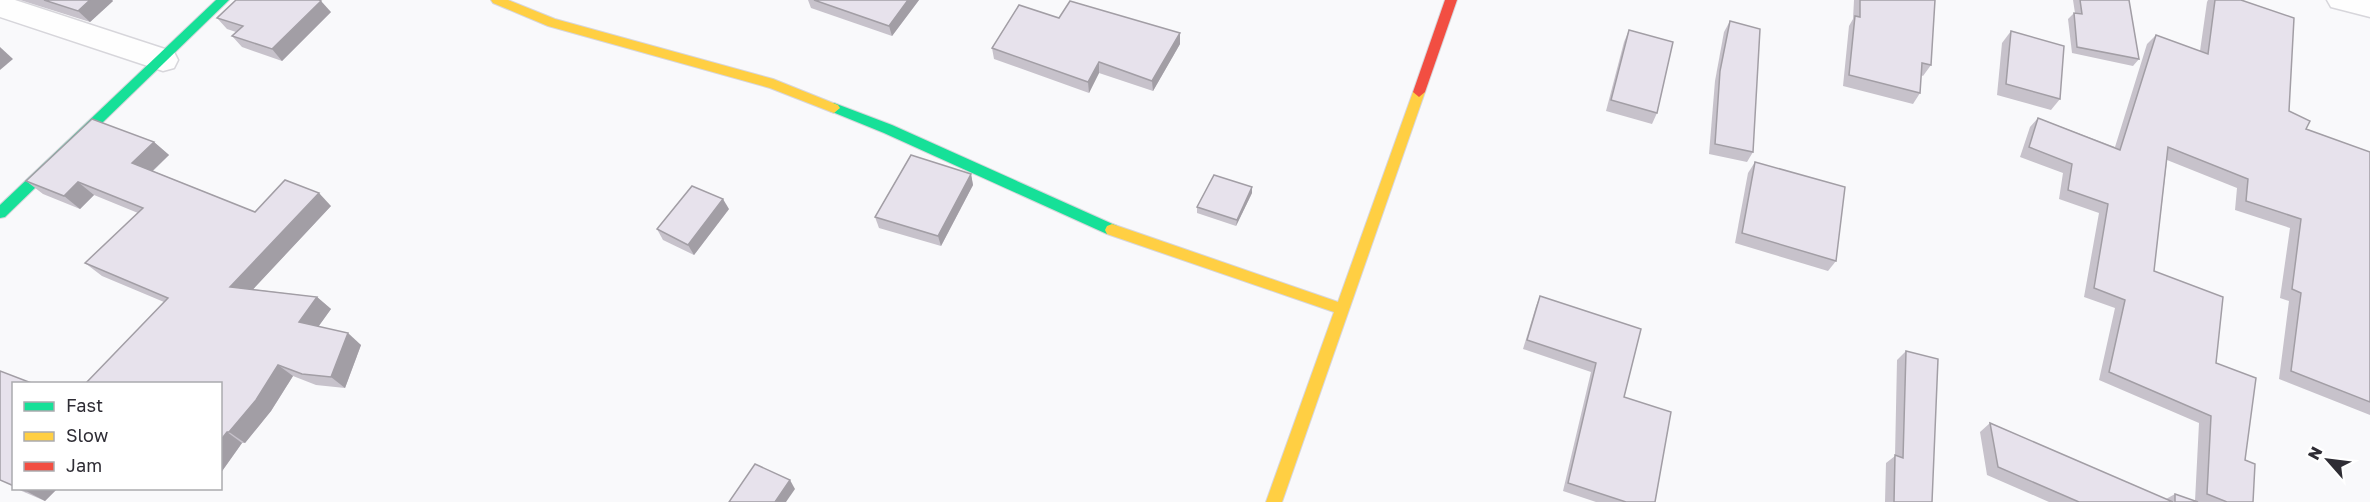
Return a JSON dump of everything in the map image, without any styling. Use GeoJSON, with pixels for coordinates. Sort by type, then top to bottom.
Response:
{"type":"FeatureCollection","features":[{"type":"Feature","properties":{"kind":"street"},"geometry":{"type":"LineString","coordinates":[[0,213],[163,60],[223,0]]}},
{"type":"Feature","properties":{"kind":"street"},"geometry":{"type":"LineString","coordinates":[[497,0],[552,23],[773,84],[909,139],[1119,233],[1342,309]]}},
{"type":"Feature","properties":{"kind":"street"},"geometry":{"type":"LineString","coordinates":[[1274,502],[1451,0]]}},
{"type":"Feature","properties":{"kind":"street"},"geometry":{"type":"LineString","coordinates":[[0,6],[163,60]]}},
{"type":"Feature","properties":{"kind":"building"},"geometry":{"type":"Polygon","coordinates":[[[44,0],[90,0],[78,11],[44,0]]]}},
{"type":"Feature","properties":{"kind":"building"},"geometry":{"type":"Polygon","coordinates":[[[236,0],[321,1],[272,49],[232,36],[243,26],[217,18],[236,0]]]}},
{"type":"Feature","properties":{"kind":"building"},"geometry":{"type":"Polygon","coordinates":[[[814,0],[908,0],[889,26],[814,0]]]}},
{"type":"Feature","properties":{"kind":"building"},"geometry":{"type":"Polygon","coordinates":[[[1860,0],[1935,0],[1931,65],[1922,63],[1920,93],[1849,75],[1855,16],[1860,17],[1860,0]]]}},
{"type":"Feature","properties":{"kind":"building"},"geometry":{"type":"Polygon","coordinates":[[[2080,0],[2129,0],[2139,59],[2077,47],[2074,13],[2082,14],[2080,0]]]}},
{"type":"Feature","properties":{"kind":"building"},"geometry":{"type":"Polygon","coordinates":[[[2215,0],[2241,0],[2294,18],[2289,111],[2310,121],[2306,129],[2370,152],[2370,402],[2291,371],[2301,293],[2292,289],[2301,219],[2246,201],[2248,179],[2168,147],[2154,271],[2223,297],[2216,363],[2256,378],[2245,460],[2255,464],[2253,502],[2227,502],[2207,494],[2211,416],[2109,372],[2125,300],[2094,288],[2108,204],[2068,190],[2072,164],[2029,147],[2038,118],[2120,150],[2156,35],[2208,54],[2215,0]]]}},
{"type":"Feature","properties":{"kind":"building"},"geometry":{"type":"Polygon","coordinates":[[[1070,1],[1180,33],[1152,81],[1099,62],[1088,82],[992,48],[1019,5],[1059,18],[1070,1]]]}},
{"type":"Feature","properties":{"kind":"building"},"geometry":{"type":"Polygon","coordinates":[[[1730,21],[1760,29],[1753,152],[1715,144],[1720,71],[1730,21]]]}},
{"type":"Feature","properties":{"kind":"building"},"geometry":{"type":"Polygon","coordinates":[[[1629,30],[1673,42],[1657,113],[1611,100],[1629,30]]]}},
{"type":"Feature","properties":{"kind":"building"},"geometry":{"type":"Polygon","coordinates":[[[2011,31],[2064,46],[2060,99],[2006,84],[2011,31]]]}},
{"type":"Feature","properties":{"kind":"building"},"geometry":{"type":"Polygon","coordinates":[[[92,119],[154,142],[132,163],[255,212],[285,180],[319,193],[230,287],[317,297],[299,322],[348,333],[331,377],[302,374],[278,365],[256,400],[222,438],[222,382],[87,382],[168,298],[85,263],[143,208],[78,182],[64,196],[26,181],[92,119]]]}},
{"type":"Feature","properties":{"kind":"building"},"geometry":{"type":"Polygon","coordinates":[[[911,155],[971,174],[938,236],[875,217],[911,155]]]}},
{"type":"Feature","properties":{"kind":"building"},"geometry":{"type":"Polygon","coordinates":[[[1755,162],[1845,187],[1836,261],[1742,233],[1755,162]]]}},
{"type":"Feature","properties":{"kind":"building"},"geometry":{"type":"Polygon","coordinates":[[[1214,175],[1252,187],[1237,220],[1197,207],[1214,175]]]}},
{"type":"Feature","properties":{"kind":"building"},"geometry":{"type":"Polygon","coordinates":[[[692,186],[723,199],[688,245],[657,229],[692,186]]]}},
{"type":"Feature","properties":{"kind":"building"},"geometry":{"type":"Polygon","coordinates":[[[1540,296],[1641,329],[1624,397],[1671,412],[1655,502],[1626,502],[1568,483],[1596,363],[1527,340],[1540,296]]]}},
{"type":"Feature","properties":{"kind":"building"},"geometry":{"type":"Polygon","coordinates":[[[1906,351],[1938,359],[1932,502],[1894,502],[1895,455],[1903,458],[1906,351]]]}},
{"type":"Feature","properties":{"kind":"building"},"geometry":{"type":"Polygon","coordinates":[[[0,371],[29,382],[12,382],[12,485],[0,480],[0,371]]]}},
{"type":"Feature","properties":{"kind":"building"},"geometry":{"type":"Polygon","coordinates":[[[1990,423],[2173,502],[2079,502],[1998,467],[1990,423]]]}},
{"type":"Feature","properties":{"kind":"building"},"geometry":{"type":"Polygon","coordinates":[[[755,464],[790,480],[775,502],[729,502],[755,464]]]}},
{"type":"Feature","properties":{"kind":"building"},"geometry":{"type":"Polygon","coordinates":[[[2175,494],[2198,502],[2175,502],[2175,494]]]}},
{"type":"Feature","properties":{"kind":"traffic: fast"},"geometry":{"type":"LineString","coordinates":[[0,213],[223,0]]}},
{"type":"Feature","properties":{"kind":"traffic: fast"},"geometry":{"type":"LineString","coordinates":[[834,108],[888,129],[1112,230]]}},
{"type":"Feature","properties":{"kind":"traffic: slow"},"geometry":{"type":"LineString","coordinates":[[497,0],[552,23],[773,84],[834,108]]}},
{"type":"Feature","properties":{"kind":"traffic: slow"},"geometry":{"type":"LineString","coordinates":[[1274,502],[1419,92]]}},
{"type":"Feature","properties":{"kind":"traffic: slow"},"geometry":{"type":"LineString","coordinates":[[1112,230],[1342,309]]}},
{"type":"Feature","properties":{"kind":"traffic: jam"},"geometry":{"type":"LineString","coordinates":[[1419,92],[1451,0]]}}]}
